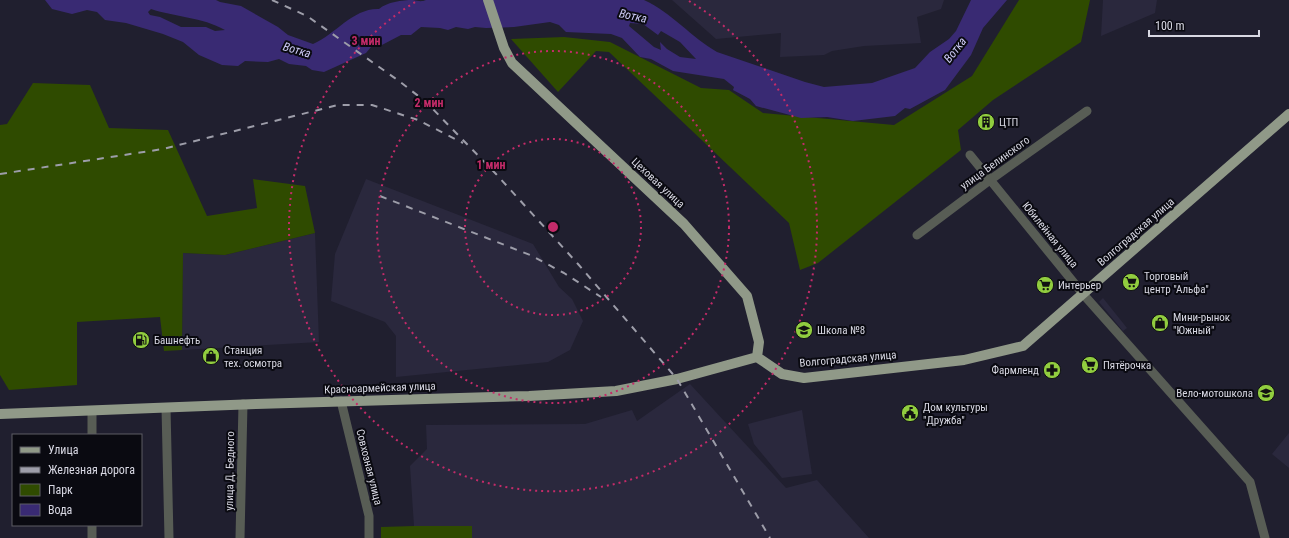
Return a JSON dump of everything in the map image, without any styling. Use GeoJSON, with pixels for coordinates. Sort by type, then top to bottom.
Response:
{"type":"FeatureCollection","features":[{"type":"Feature","properties":{"kind":"main road","name":"Цеховая улица"},"geometry":{"type":"LineString","coordinates":[[488,0],[504,48],[512,63],[684,224],[747,296],[759,342],[757,357]]}},
{"type":"Feature","properties":{"kind":"main road","name":"Волгоградская улица"},"geometry":{"type":"LineString","coordinates":[[757,357],[782,374],[804,378],[964,360],[1023,346],[1289,114]]}},
{"type":"Feature","properties":{"kind":"main road","name":"Красноармейская улица"},"geometry":{"type":"LineString","coordinates":[[0,414],[243,404],[528,396],[616,391],[677,379],[757,357]]}},
{"type":"Feature","properties":{"kind":"street","name":"улица Белинского"},"geometry":{"type":"LineString","coordinates":[[917,235],[990,180],[1087,111]]}},
{"type":"Feature","properties":{"kind":"street","name":"Юбилейная улица"},"geometry":{"type":"LineString","coordinates":[[970,155],[1083,294],[1250,482],[1265,538]]}},
{"type":"Feature","properties":{"kind":"street","name":"Совхозная улица"},"geometry":{"type":"LineString","coordinates":[[341,401],[369,516],[369,538]]}},
{"type":"Feature","properties":{"kind":"street","name":"улица Д. Бедного"},"geometry":{"type":"LineString","coordinates":[[240,538],[243,404]]}},
{"type":"Feature","properties":{"kind":"street"},"geometry":{"type":"LineString","coordinates":[[166,408],[169,538]]}},
{"type":"Feature","properties":{"kind":"street"},"geometry":{"type":"LineString","coordinates":[[92,411],[92,434]]}},
{"type":"Feature","properties":{"kind":"street"},"geometry":{"type":"LineString","coordinates":[[92,526],[92,538]]}},
{"type":"Feature","properties":{"kind":"shaded area"},"geometry":{"type":"Polygon","coordinates":[[[672,0],[944,0],[941,9],[917,17],[921,43],[864,46],[832,51],[824,55],[780,57],[781,33],[716,39],[672,0]]]}},
{"type":"Feature","properties":{"kind":"shaded area"},"geometry":{"type":"Polygon","coordinates":[[[1103,0],[1157,0],[1155,13],[1101,36],[1103,0]]]}},
{"type":"Feature","properties":{"kind":"shaded area"},"geometry":{"type":"Polygon","coordinates":[[[366,179],[533,244],[559,287],[572,299],[583,321],[570,350],[548,362],[396,377],[396,336],[385,322],[331,301],[335,254],[366,179]]]}},
{"type":"Feature","properties":{"kind":"shaded area"},"geometry":{"type":"Polygon","coordinates":[[[315,233],[319,342],[182,350],[183,253],[225,255],[315,233]]]}},
{"type":"Feature","properties":{"kind":"shaded area"},"geometry":{"type":"Polygon","coordinates":[[[1103,298],[1127,328],[1123,331],[1099,302],[1103,298]]]}},
{"type":"Feature","properties":{"kind":"shaded area"},"geometry":{"type":"Polygon","coordinates":[[[690,384],[786,488],[817,480],[869,538],[472,538],[472,526],[414,526],[410,466],[427,449],[426,425],[585,424],[632,410],[637,421],[690,384]]]}},
{"type":"Feature","properties":{"kind":"shaded area"},"geometry":{"type":"Polygon","coordinates":[[[802,410],[812,474],[782,478],[754,444],[748,424],[802,410]]]}},
{"type":"Feature","properties":{"kind":"shaded area"},"geometry":{"type":"Polygon","coordinates":[[[1289,433],[1289,468],[1272,454],[1289,433]]]}},
{"type":"Feature","properties":{"kind":"green space"},"geometry":{"type":"Polygon","coordinates":[[[1019,0],[1090,0],[1081,42],[993,100],[958,130],[961,150],[818,263],[800,270],[789,223],[609,52],[596,51],[558,92],[511,39],[564,37],[610,42],[701,88],[729,90],[763,113],[894,125],[972,76],[1019,0]]]}},
{"type":"Feature","properties":{"kind":"green space"},"geometry":{"type":"Polygon","coordinates":[[[33,83],[90,85],[109,128],[168,130],[207,216],[257,208],[253,179],[305,186],[315,233],[225,255],[183,253],[182,350],[164,351],[160,317],[77,322],[77,385],[9,390],[0,375],[0,125],[7,124],[33,83]]]}},
{"type":"Feature","properties":{"kind":"green space"},"geometry":{"type":"Polygon","coordinates":[[[472,526],[472,538],[381,538],[381,527],[472,526]]]}},
{"type":"Feature","properties":{"kind":"water","name":"Вотка"},"geometry":{"type":"Polygon","coordinates":[[[45,0],[216,0],[241,6],[278,27],[288,35],[313,44],[361,13],[379,9],[390,3],[400,1],[644,0],[673,18],[717,52],[824,87],[872,83],[915,68],[930,52],[949,39],[956,31],[971,0],[1007,0],[983,28],[971,55],[945,90],[910,109],[905,108],[895,116],[853,121],[827,117],[801,118],[756,106],[750,99],[733,90],[734,87],[724,79],[673,71],[651,59],[640,57],[622,38],[611,34],[566,32],[559,25],[550,22],[514,27],[475,27],[468,29],[456,27],[448,30],[421,27],[411,35],[401,35],[380,46],[371,47],[366,53],[324,72],[312,70],[306,66],[289,64],[279,59],[268,62],[245,61],[238,66],[222,65],[199,55],[183,42],[163,34],[126,23],[105,20],[97,12],[87,10],[72,14],[52,9],[45,0]],[[151,9],[148,12],[150,15],[160,17],[181,27],[206,27],[215,31],[225,30],[207,22],[151,9]],[[630,23],[629,26],[654,47],[661,50],[660,42],[667,49],[680,57],[696,59],[680,42],[661,31],[658,35],[643,24],[630,23]]]}},
{"type":"Feature","properties":{"kind":"railway"},"geometry":{"type":"LineString","coordinates":[[272,0],[307,16],[399,81],[426,102],[496,174],[578,264],[677,379],[770,538]]}},
{"type":"Feature","properties":{"kind":"railway"},"geometry":{"type":"LineString","coordinates":[[0,174],[163,149],[338,105],[372,105],[418,120],[463,143]]}},
{"type":"Feature","properties":{"kind":"railway"},"geometry":{"type":"LineString","coordinates":[[380,196],[530,255],[564,273],[601,297]]}},
{"type":"Feature","properties":{"kind":"place","name":"ЦТП"},"geometry":{"type":"Point","coordinates":[986,122]}},
{"type":"Feature","properties":{"kind":"place","name":"Торговый центр \"Альфа\""},"geometry":{"type":"Point","coordinates":[1131,282]}},
{"type":"Feature","properties":{"kind":"place","name":"Интерьер"},"geometry":{"type":"Point","coordinates":[1045,285]}},
{"type":"Feature","properties":{"kind":"place","name":"Мини-рынок \"Южный\""},"geometry":{"type":"Point","coordinates":[1160,323]}},
{"type":"Feature","properties":{"kind":"place","name":"Школа №8"},"geometry":{"type":"Point","coordinates":[804,330]}},
{"type":"Feature","properties":{"kind":"place","name":"Башнефть"},"geometry":{"type":"Point","coordinates":[141,340]}},
{"type":"Feature","properties":{"kind":"place","name":"Станция тех. осмотра"},"geometry":{"type":"Point","coordinates":[211,356]}},
{"type":"Feature","properties":{"kind":"place","name":"Пятёрочка"},"geometry":{"type":"Point","coordinates":[1090,365]}},
{"type":"Feature","properties":{"kind":"place","name":"Фармленд"},"geometry":{"type":"Point","coordinates":[1052,370]}},
{"type":"Feature","properties":{"kind":"place","name":"Вело-мотошкола"},"geometry":{"type":"Point","coordinates":[1266,393]}},
{"type":"Feature","properties":{"kind":"place","name":"Дом культуры \"Дружба\""},"geometry":{"type":"Point","coordinates":[910,413]}}]}
